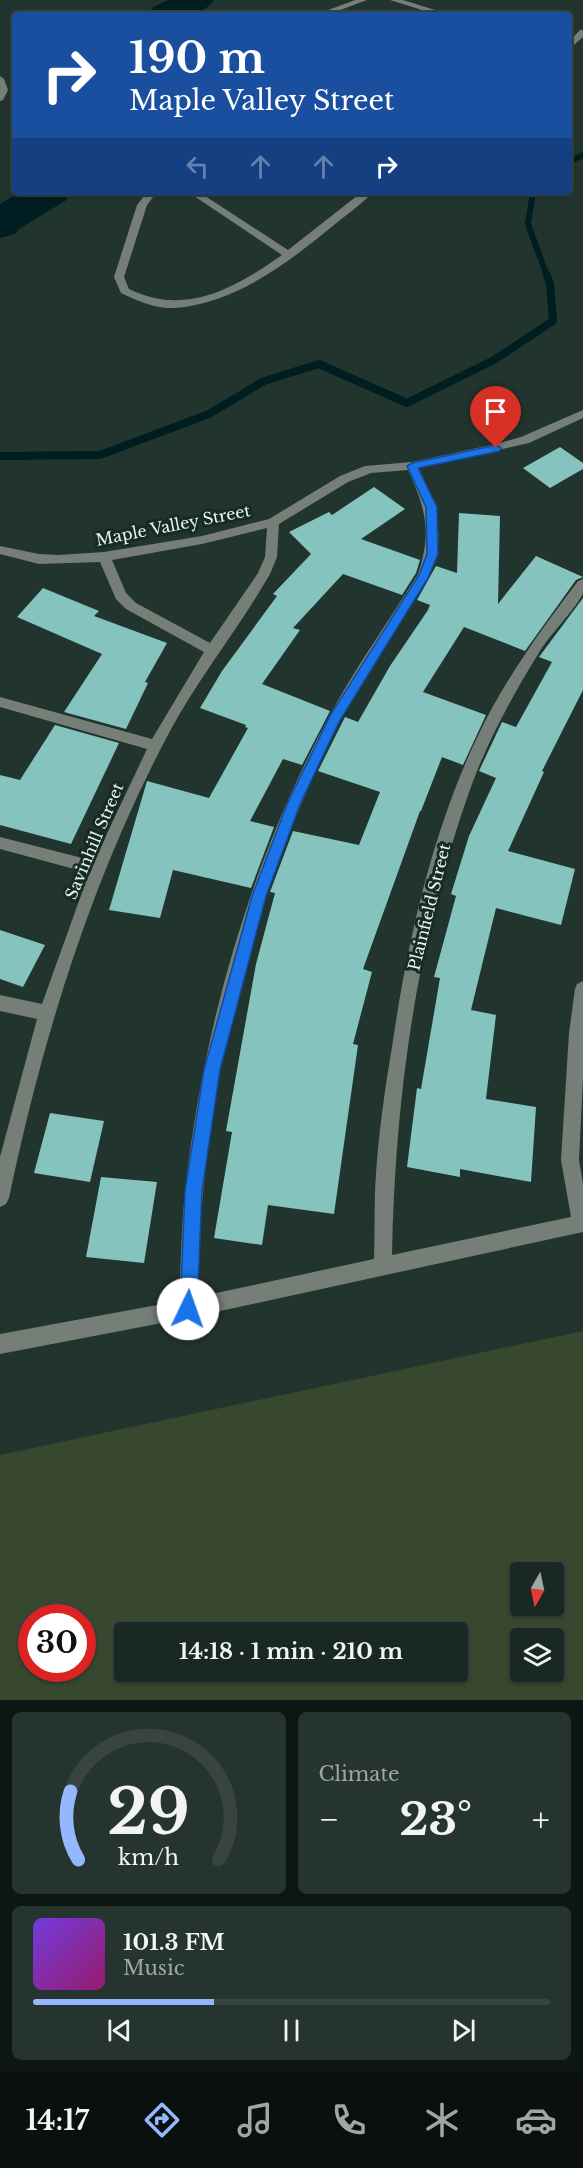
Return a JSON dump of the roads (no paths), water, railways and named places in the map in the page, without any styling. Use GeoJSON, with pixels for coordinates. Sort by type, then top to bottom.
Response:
{"type":"FeatureCollection","features":[{"type":"Feature","properties":{"kind":"street"},"geometry":{"type":"LineString","coordinates":[[328,12],[363,0]]}},
{"type":"Feature","properties":{"kind":"street"},"geometry":{"type":"LineString","coordinates":[[394,0],[436,12]]}},
{"type":"Feature","properties":{"kind":"street"},"geometry":{"type":"LineString","coordinates":[[572,44],[583,32]]}},
{"type":"Feature","properties":{"kind":"street"},"geometry":{"type":"LineString","coordinates":[[0,79],[4,90],[0,98]]}},
{"type":"Feature","properties":{"kind":"street"},"geometry":{"type":"LineString","coordinates":[[150,195],[142,205],[119,277],[125,291],[145,301],[173,305],[199,302],[224,293],[289,255],[364,195]]}},
{"type":"Feature","properties":{"kind":"street"},"geometry":{"type":"LineString","coordinates":[[198,195],[289,255]]}},
{"type":"Feature","properties":{"kind":"street","name":"Maple Valley Street"},"geometry":{"type":"LineString","coordinates":[[0,550],[39,559],[104,557],[202,540],[273,522],[344,479],[369,469],[412,466],[525,441],[583,414]]}},
{"type":"Feature","properties":{"kind":"street"},"geometry":{"type":"LineString","coordinates":[[188,1309],[194,1191],[212,1070],[259,896],[295,802],[335,717],[424,575],[433,554],[431,507],[412,466]]}},
{"type":"Feature","properties":{"kind":"street","name":"Savinhill Street"},"geometry":{"type":"LineString","coordinates":[[0,1198],[2,1177],[45,1012],[99,869],[155,746],[213,651],[264,574],[271,557],[273,522]]}},
{"type":"Feature","properties":{"kind":"street"},"geometry":{"type":"LineString","coordinates":[[104,557],[121,596],[130,606],[213,651]]}},
{"type":"Feature","properties":{"kind":"street","name":"Plainfield Street"},"geometry":{"type":"LineString","coordinates":[[383,1265],[386,1162],[411,976],[432,887],[471,768],[495,716],[522,668],[561,609],[583,584]]}},
{"type":"Feature","properties":{"kind":"street"},"geometry":{"type":"LineString","coordinates":[[0,702],[155,746]]}},
{"type":"Feature","properties":{"kind":"street"},"geometry":{"type":"LineString","coordinates":[[0,843],[99,869]]}},
{"type":"Feature","properties":{"kind":"street"},"geometry":{"type":"LineString","coordinates":[[0,1344],[188,1309],[582,1223],[570,1160],[577,1033],[583,989]]}},
{"type":"Feature","properties":{"kind":"street"},"geometry":{"type":"LineString","coordinates":[[0,1003],[45,1012]]}},
{"type":"Feature","properties":{"kind":"waterway"},"geometry":{"type":"LineString","coordinates":[[172,12],[196,0]]}},
{"type":"Feature","properties":{"kind":"waterway"},"geometry":{"type":"LineString","coordinates":[[572,160],[583,155]]}},
{"type":"Feature","properties":{"kind":"waterway"},"geometry":{"type":"LineString","coordinates":[[0,225],[3,220],[45,195]]}},
{"type":"Feature","properties":{"kind":"waterway"},"geometry":{"type":"LineString","coordinates":[[533,195],[528,224],[547,276]]}},
{"type":"Feature","properties":{"kind":"waterway"},"geometry":{"type":"LineString","coordinates":[[0,456],[100,455],[209,414],[264,381],[319,364],[407,403],[494,360],[553,321],[550,284],[547,275]]}}]}
